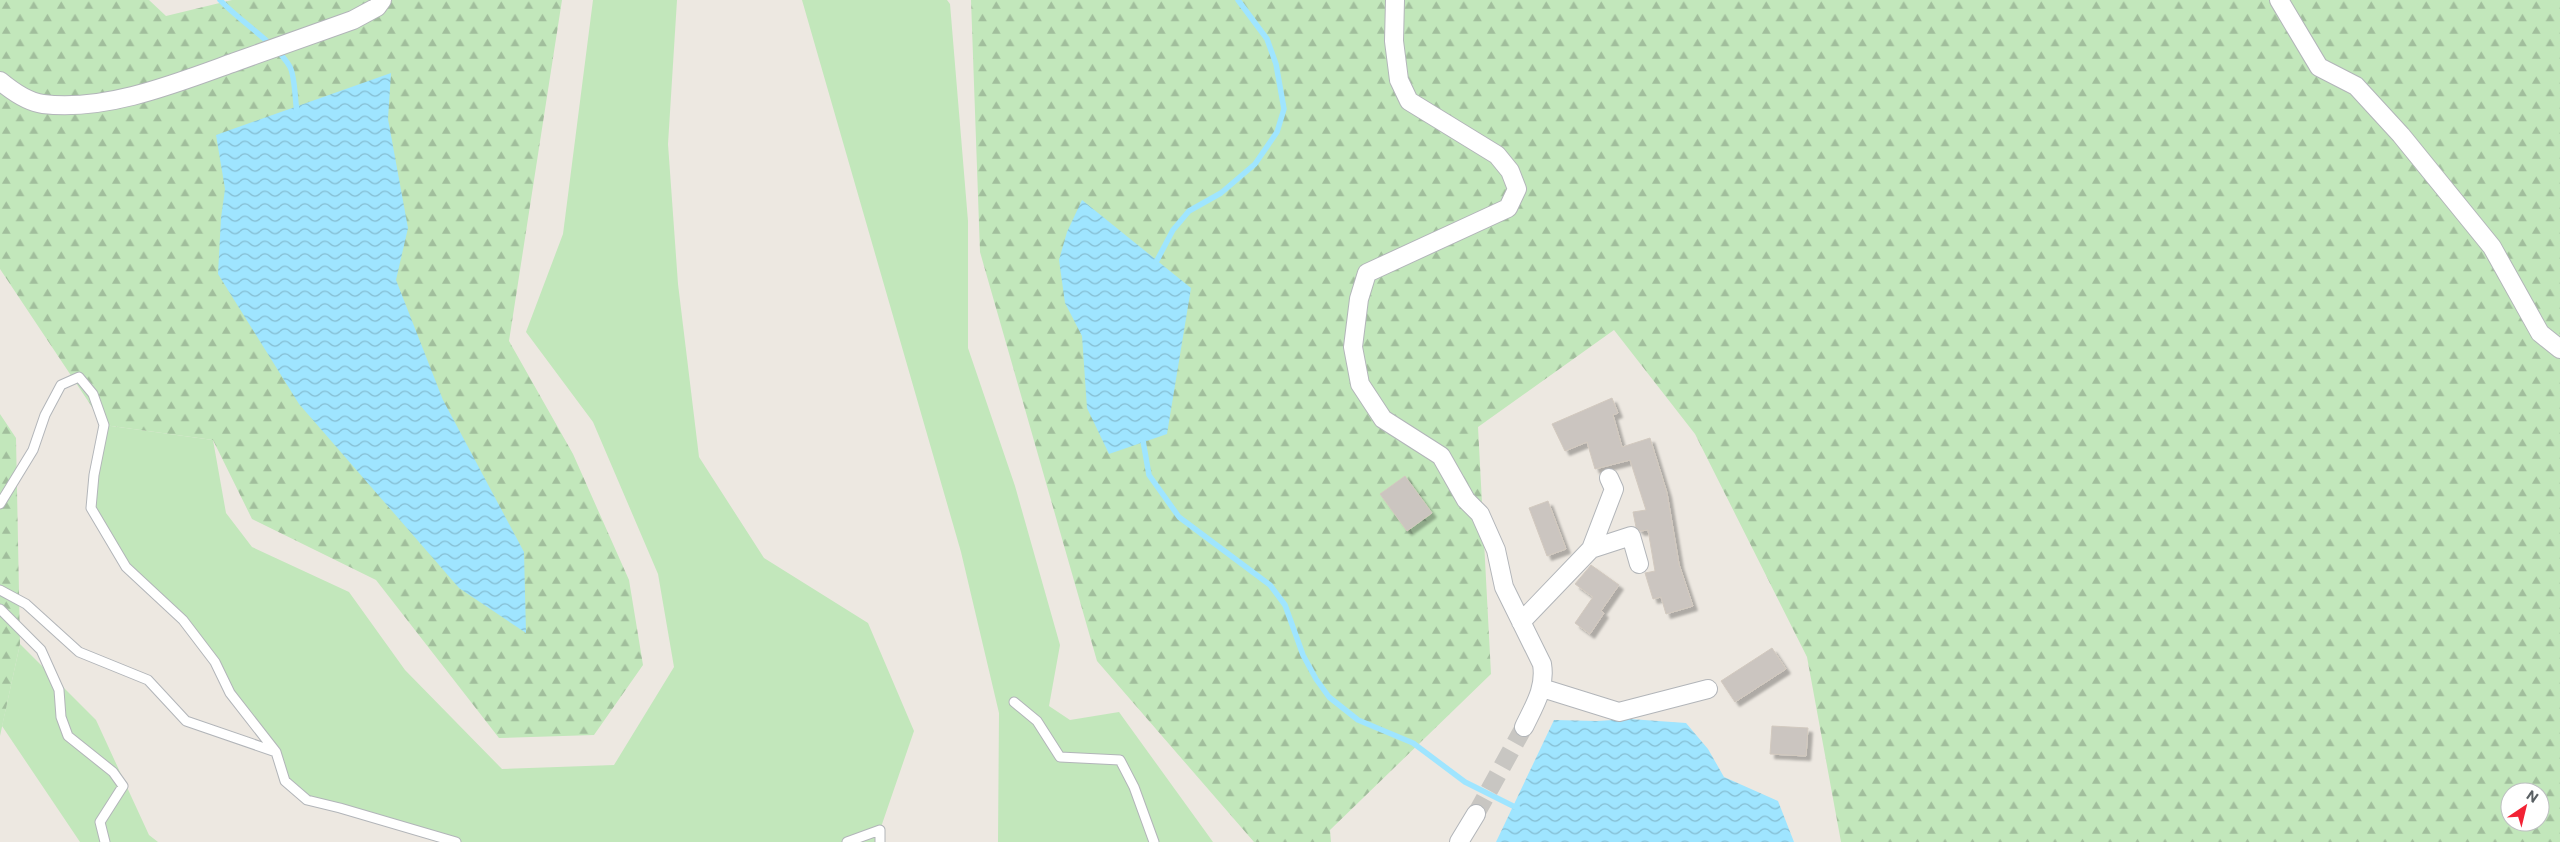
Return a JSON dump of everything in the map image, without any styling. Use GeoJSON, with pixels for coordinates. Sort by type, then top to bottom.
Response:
{"type":"FeatureCollection","features":[{"type":"Feature","properties":{"kind":"street"},"geometry":{"type":"LineString","coordinates":[[0,81],[16,94],[41,104],[77,106],[135,95],[199,75],[353,20],[377,7],[382,0]]}},
{"type":"Feature","properties":{"kind":"street"},"geometry":{"type":"LineString","coordinates":[[1395,0],[1394,41],[1399,80],[1409,102],[1497,155],[1510,170],[1517,189],[1508,208],[1366,273],[1359,299],[1353,347],[1360,384],[1384,419],[1441,456],[1466,500],[1480,514],[1496,550],[1504,587],[1542,664],[1544,676],[1542,688],[1524,727]]}},
{"type":"Feature","properties":{"kind":"street"},"geometry":{"type":"LineString","coordinates":[[2279,0],[2319,67],[2356,86],[2401,135],[2486,239],[2540,334],[2560,349]]}},
{"type":"Feature","properties":{"kind":"street"},"geometry":{"type":"LineString","coordinates":[[1521,622],[1591,549],[1614,489],[1609,478]]}},
{"type":"Feature","properties":{"kind":"street"},"geometry":{"type":"LineString","coordinates":[[1591,549],[1631,536],[1639,564]]}},
{"type":"Feature","properties":{"kind":"street"},"geometry":{"type":"LineString","coordinates":[[1542,688],[1619,712],[1708,689]]}},
{"type":"Feature","properties":{"kind":"street"},"geometry":{"type":"LineString","coordinates":[[1459,842],[1476,814]]}},
{"type":"Feature","properties":{"kind":"lane"},"geometry":{"type":"LineString","coordinates":[[0,504],[33,450],[45,415],[61,385],[79,377],[93,394],[104,425],[94,476],[91,508],[126,567],[182,620],[215,662],[230,693],[276,752],[285,781],[307,800],[456,842]]}},
{"type":"Feature","properties":{"kind":"lane"},"geometry":{"type":"LineString","coordinates":[[0,590],[26,604],[79,652],[148,680],[186,721],[276,752]]}},
{"type":"Feature","properties":{"kind":"lane"},"geometry":{"type":"LineString","coordinates":[[0,609],[41,650],[58,690],[61,717],[68,736],[112,772],[123,786],[100,822],[105,842]]}},
{"type":"Feature","properties":{"kind":"lane"},"geometry":{"type":"LineString","coordinates":[[1014,702],[1037,721],[1060,757],[1120,760],[1134,787],[1154,842]]}},
{"type":"Feature","properties":{"kind":"lane"},"geometry":{"type":"LineString","coordinates":[[847,842],[880,830],[880,842]]}},
{"type":"Feature","properties":{"kind":"green space"},"geometry":{"type":"Polygon","coordinates":[[[0,0],[149,0],[166,16],[232,0],[562,0],[509,341],[573,454],[629,580],[643,665],[594,735],[499,738],[376,580],[252,519],[213,440],[104,425],[0,269],[0,0]]]}},
{"type":"Feature","properties":{"kind":"green space"},"geometry":{"type":"Polygon","coordinates":[[[593,0],[677,0],[668,144],[678,284],[699,457],[764,558],[868,623],[914,731],[880,830],[879,842],[456,842],[307,800],[285,781],[276,752],[183,620],[126,567],[91,508],[104,425],[213,440],[226,513],[252,547],[349,592],[405,670],[502,769],[614,765],[674,667],[658,574],[593,422],[526,332],[563,234],[593,0]]]}},
{"type":"Feature","properties":{"kind":"green space"},"geometry":{"type":"Polygon","coordinates":[[[802,0],[947,0],[950,4],[968,221],[968,348],[1015,486],[1060,645],[1049,706],[1070,720],[1119,712],[1213,842],[998,842],[999,713],[961,552],[802,0]]]}},
{"type":"Feature","properties":{"kind":"green space"},"geometry":{"type":"Polygon","coordinates":[[[971,0],[2560,0],[2560,842],[1841,842],[1807,657],[1695,434],[1614,330],[1478,427],[1491,674],[1330,830],[1331,842],[1254,842],[1097,661],[980,252],[971,0]]]}},
{"type":"Feature","properties":{"kind":"green space"},"geometry":{"type":"Polygon","coordinates":[[[0,414],[16,438],[20,644],[0,736],[0,414]]]}},
{"type":"Feature","properties":{"kind":"green space"},"geometry":{"type":"Polygon","coordinates":[[[20,644],[96,720],[149,835],[158,842],[80,842],[2,726],[20,644]]]}},
{"type":"Feature","properties":{"kind":"water"},"geometry":{"type":"Polygon","coordinates":[[[391,73],[388,119],[408,228],[396,280],[443,400],[524,552],[526,633],[459,588],[299,404],[218,274],[221,218],[225,189],[216,135],[391,73]]]}},
{"type":"Feature","properties":{"kind":"water"},"geometry":{"type":"Polygon","coordinates":[[[1082,200],[1191,288],[1167,434],[1109,454],[1087,408],[1082,336],[1065,303],[1059,260],[1067,232],[1082,200]]]}},
{"type":"Feature","properties":{"kind":"water"},"geometry":{"type":"Polygon","coordinates":[[[1630,719],[1686,723],[1708,749],[1724,777],[1778,801],[1794,842],[1496,842],[1554,720],[1597,721],[1630,719]]]}},
{"type":"Feature","properties":{"kind":"building"},"geometry":{"type":"Polygon","coordinates":[[[1612,398],[1618,413],[1613,415],[1622,447],[1650,438],[1667,493],[1679,564],[1693,606],[1666,614],[1661,597],[1653,599],[1645,573],[1655,571],[1648,530],[1640,531],[1636,527],[1633,512],[1646,510],[1630,460],[1595,469],[1587,442],[1565,451],[1552,424],[1612,398]]]}},
{"type":"Feature","properties":{"kind":"building"},"geometry":{"type":"Polygon","coordinates":[[[1405,476],[1432,513],[1407,531],[1380,494],[1405,476]]]}},
{"type":"Feature","properties":{"kind":"building"},"geometry":{"type":"Polygon","coordinates":[[[1548,501],[1566,549],[1547,556],[1529,508],[1548,501]]]}},
{"type":"Feature","properties":{"kind":"building"},"geometry":{"type":"Polygon","coordinates":[[[1591,565],[1619,585],[1601,611],[1604,613],[1590,634],[1575,623],[1593,597],[1575,584],[1591,565]]]}},
{"type":"Feature","properties":{"kind":"building"},"geometry":{"type":"Polygon","coordinates":[[[1772,648],[1786,669],[1735,702],[1721,681],[1772,648]]]}},
{"type":"Feature","properties":{"kind":"building"},"geometry":{"type":"Polygon","coordinates":[[[1772,726],[1808,728],[1806,756],[1770,754],[1772,726]]]}},
{"type":"Feature","properties":{"kind":"waterway"},"geometry":{"type":"LineString","coordinates":[[220,0],[284,58],[292,71],[297,112]]}},
{"type":"Feature","properties":{"kind":"waterway"},"geometry":{"type":"LineString","coordinates":[[1154,266],[1173,230],[1189,211],[1221,193],[1255,164],[1277,132],[1284,109],[1276,64],[1267,39],[1238,0]]}},
{"type":"Feature","properties":{"kind":"waterway"},"geometry":{"type":"LineString","coordinates":[[1142,435],[1149,475],[1179,517],[1270,585],[1285,605],[1303,655],[1316,679],[1329,697],[1358,720],[1413,743],[1465,782],[1519,809]]}},
{"type":"Feature","properties":{"kind":"tunnel"},"geometry":{"type":"LineString","coordinates":[[1476,814],[1524,727]]}}]}
